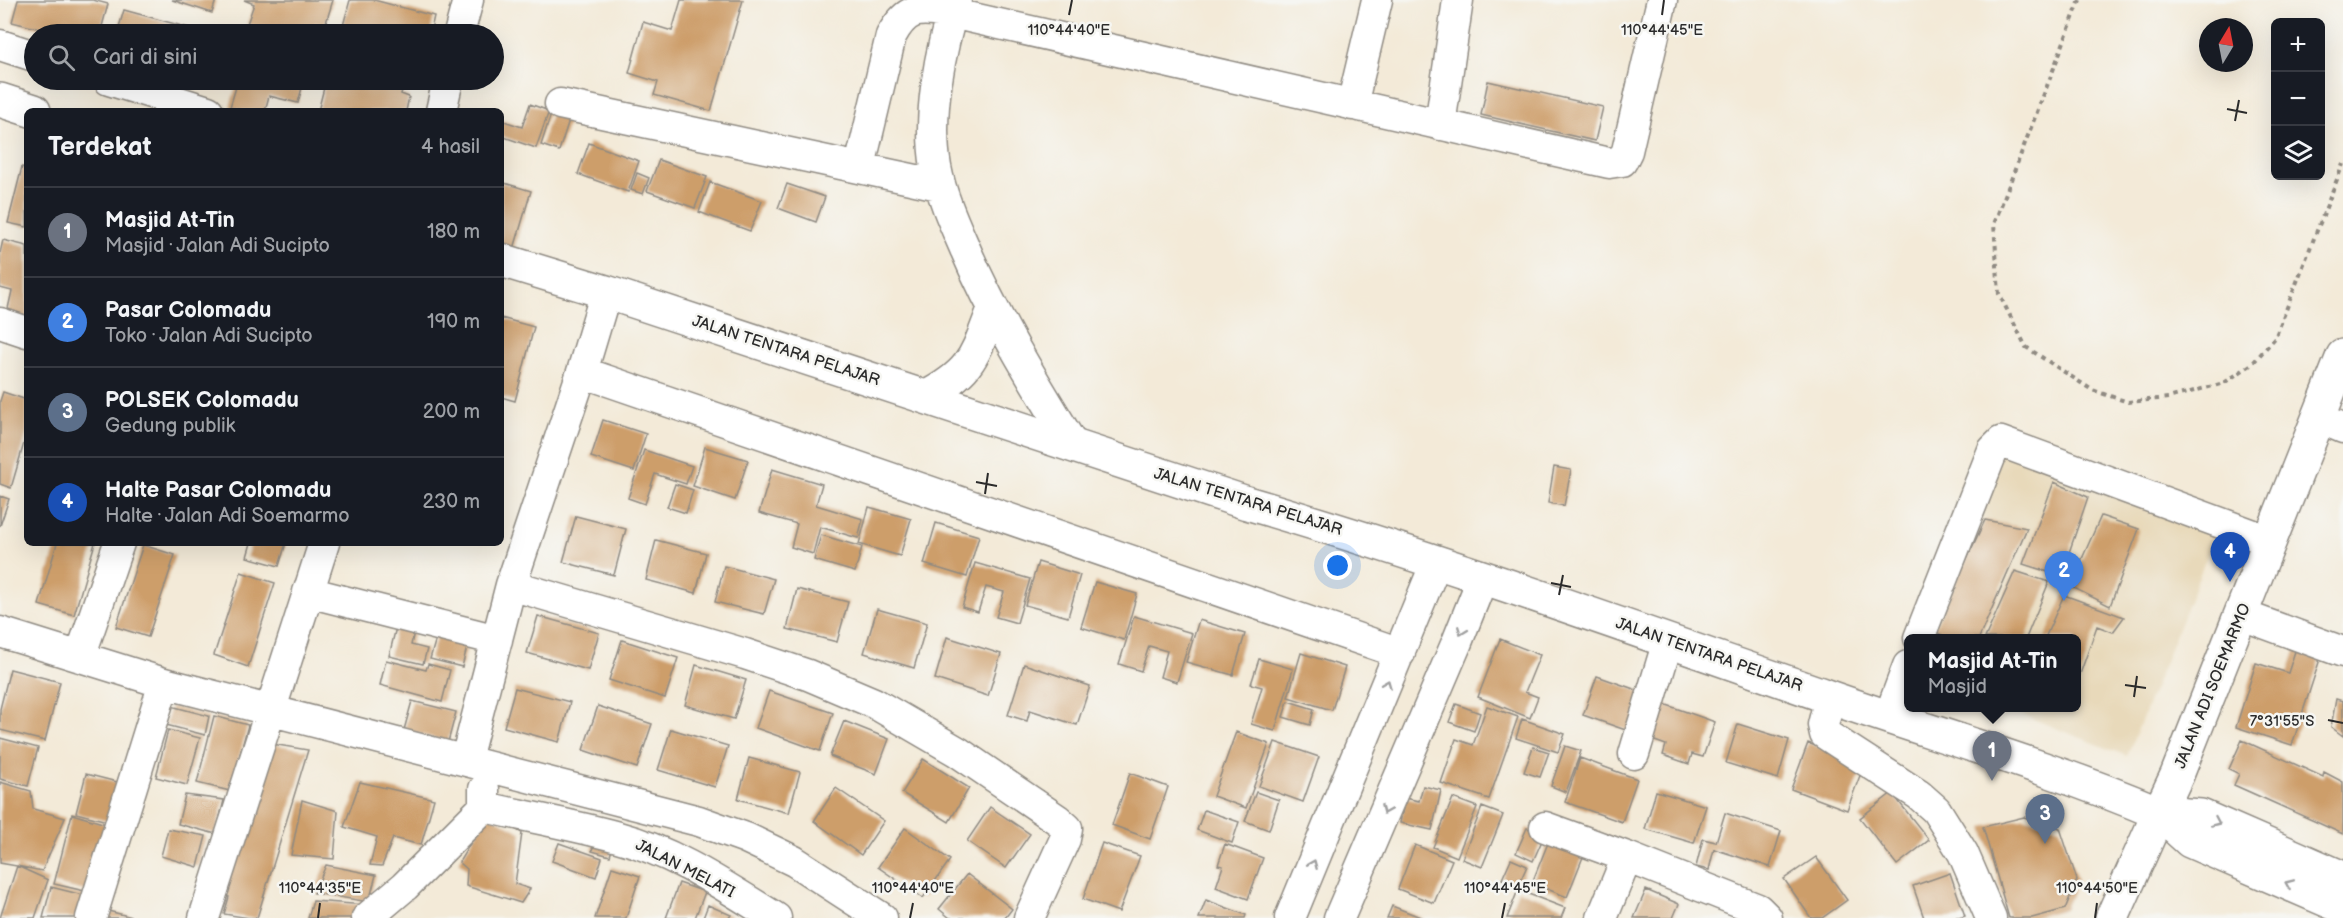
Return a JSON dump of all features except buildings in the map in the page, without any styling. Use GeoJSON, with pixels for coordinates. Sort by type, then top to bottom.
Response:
{"type":"FeatureCollection","features":[{"type":"Feature","properties":{"kind":"main road"},"geometry":{"type":"LineString","coordinates":[[0,100],[25,108]]}},
{"type":"Feature","properties":{"kind":"main road","name":"JALAN TENTARA PELAJAR"},"geometry":{"type":"LineString","coordinates":[[504,261],[606,292],[1246,503],[1483,577],[1888,717],[2097,786],[2159,813]]}},
{"type":"Feature","properties":{"kind":"main road","name":"JALAN ADI SOEMARMO"},"geometry":{"type":"LineString","coordinates":[[2112,918],[2177,775],[2270,541],[2331,423],[2343,357]]}},
{"type":"Feature","properties":{"kind":"main road"},"geometry":{"type":"LineString","coordinates":[[2159,813],[2201,816],[2343,878]]}},
{"type":"Feature","properties":{"kind":"main road"},"geometry":{"type":"LineString","coordinates":[[2159,813],[2190,841],[2343,907]]}},
{"type":"Feature","properties":{"kind":"street"},"geometry":{"type":"LineString","coordinates":[[462,24],[468,0]]}},
{"type":"Feature","properties":{"kind":"street"},"geometry":{"type":"LineString","coordinates":[[1352,105],[1377,0]]}},
{"type":"Feature","properties":{"kind":"street"},"geometry":{"type":"LineString","coordinates":[[1440,125],[1458,0]]}},
{"type":"Feature","properties":{"kind":"street"},"geometry":{"type":"LineString","coordinates":[[860,166],[891,36],[899,21],[909,13],[953,7],[1352,105],[1609,163],[1622,161],[1627,151],[1662,0]]}},
{"type":"Feature","properties":{"kind":"street"},"geometry":{"type":"LineString","coordinates":[[953,7],[936,91],[933,122],[935,164],[939,185],[981,286],[1073,445]]}},
{"type":"Feature","properties":{"kind":"street"},"geometry":{"type":"LineString","coordinates":[[0,45],[24,53]]}},
{"type":"Feature","properties":{"kind":"street"},"geometry":{"type":"LineString","coordinates":[[141,90],[198,108]]}},
{"type":"Feature","properties":{"kind":"street"},"geometry":{"type":"LineString","coordinates":[[442,108],[446,90]]}},
{"type":"Feature","properties":{"kind":"street"},"geometry":{"type":"LineString","coordinates":[[560,104],[860,166],[939,185]]}},
{"type":"Feature","properties":{"kind":"street"},"geometry":{"type":"LineString","coordinates":[[367,918],[405,886],[484,807],[475,762],[497,640],[512,585],[606,292]]}},
{"type":"Feature","properties":{"kind":"street"},"geometry":{"type":"LineString","coordinates":[[924,397],[949,384],[964,370],[975,353],[993,308]]}},
{"type":"Feature","properties":{"kind":"street"},"geometry":{"type":"LineString","coordinates":[[0,323],[24,331]]}},
{"type":"Feature","properties":{"kind":"street"},"geometry":{"type":"LineString","coordinates":[[582,372],[1400,653]]}},
{"type":"Feature","properties":{"kind":"street"},"geometry":{"type":"LineString","coordinates":[[1921,634],[1993,450],[2001,442],[2270,541]]}},
{"type":"Feature","properties":{"kind":"street"},"geometry":{"type":"LineString","coordinates":[[80,657],[118,546]]}},
{"type":"Feature","properties":{"kind":"street"},"geometry":{"type":"LineString","coordinates":[[204,918],[323,546]]}},
{"type":"Feature","properties":{"kind":"street"},"geometry":{"type":"LineString","coordinates":[[1290,918],[1436,563]]}},
{"type":"Feature","properties":{"kind":"street"},"geometry":{"type":"LineString","coordinates":[[1339,918],[1483,577]]}},
{"type":"Feature","properties":{"kind":"street"},"geometry":{"type":"LineString","coordinates":[[512,585],[808,675],[874,703],[958,752],[1058,820],[1066,828],[1065,839],[1029,918]]}},
{"type":"Feature","properties":{"kind":"street"},"geometry":{"type":"LineString","coordinates":[[308,592],[497,640]]}},
{"type":"Feature","properties":{"kind":"street"},"geometry":{"type":"LineString","coordinates":[[2242,615],[2343,652]]}},
{"type":"Feature","properties":{"kind":"street"},"geometry":{"type":"LineString","coordinates":[[0,632],[164,683],[699,821],[746,838],[794,861],[882,918]]}},
{"type":"Feature","properties":{"kind":"street"},"geometry":{"type":"LineString","coordinates":[[1634,754],[1668,641]]}},
{"type":"Feature","properties":{"kind":"street"},"geometry":{"type":"LineString","coordinates":[[1888,717],[1904,676]]}},
{"type":"Feature","properties":{"kind":"street"},"geometry":{"type":"LineString","coordinates":[[90,918],[164,683]]}},
{"type":"Feature","properties":{"kind":"street"},"geometry":{"type":"LineString","coordinates":[[1830,697],[1823,725],[1825,734],[1919,795],[1936,810],[1963,853],[1991,918]]}},
{"type":"Feature","properties":{"kind":"street","name":"JALAN MELATI"},"geometry":{"type":"LineString","coordinates":[[484,807],[620,837],[661,853],[708,877],[776,918]]}},
{"type":"Feature","properties":{"kind":"street"},"geometry":{"type":"LineString","coordinates":[[1545,826],[1758,909],[1767,918]]}},
{"type":"Feature","properties":{"kind":"street"},"geometry":{"type":"LineString","coordinates":[[1602,918],[1627,857]]}},
{"type":"Feature","properties":{"kind":"path"},"geometry":{"type":"LineString","coordinates":[[2080,0],[1994,225],[1999,294],[2026,347],[2092,390],[2128,402],[2168,398],[2224,384],[2252,364],[2274,338],[2343,164]]}},
{"type":"Feature","properties":{"kind":"shaded area"},"geometry":{"type":"Polygon","coordinates":[[[2001,446],[2217,531],[2127,756],[2015,712],[2081,712],[2081,634],[1926,634],[2001,446]]]}},
{"type":"Feature","properties":{"kind":"place","name":"Halte Pasar Colomadu"},"geometry":{"type":"Point","coordinates":[2230,582]}},
{"type":"Feature","properties":{"kind":"place","name":"Pasar Colomadu"},"geometry":{"type":"Point","coordinates":[2064,601]}},
{"type":"Feature","properties":{"kind":"place","name":"Masjid At-Tin"},"geometry":{"type":"Point","coordinates":[1992,781]}},
{"type":"Feature","properties":{"kind":"place","name":"POLSEK Colomadu"},"geometry":{"type":"Point","coordinates":[2045,844]}}]}
